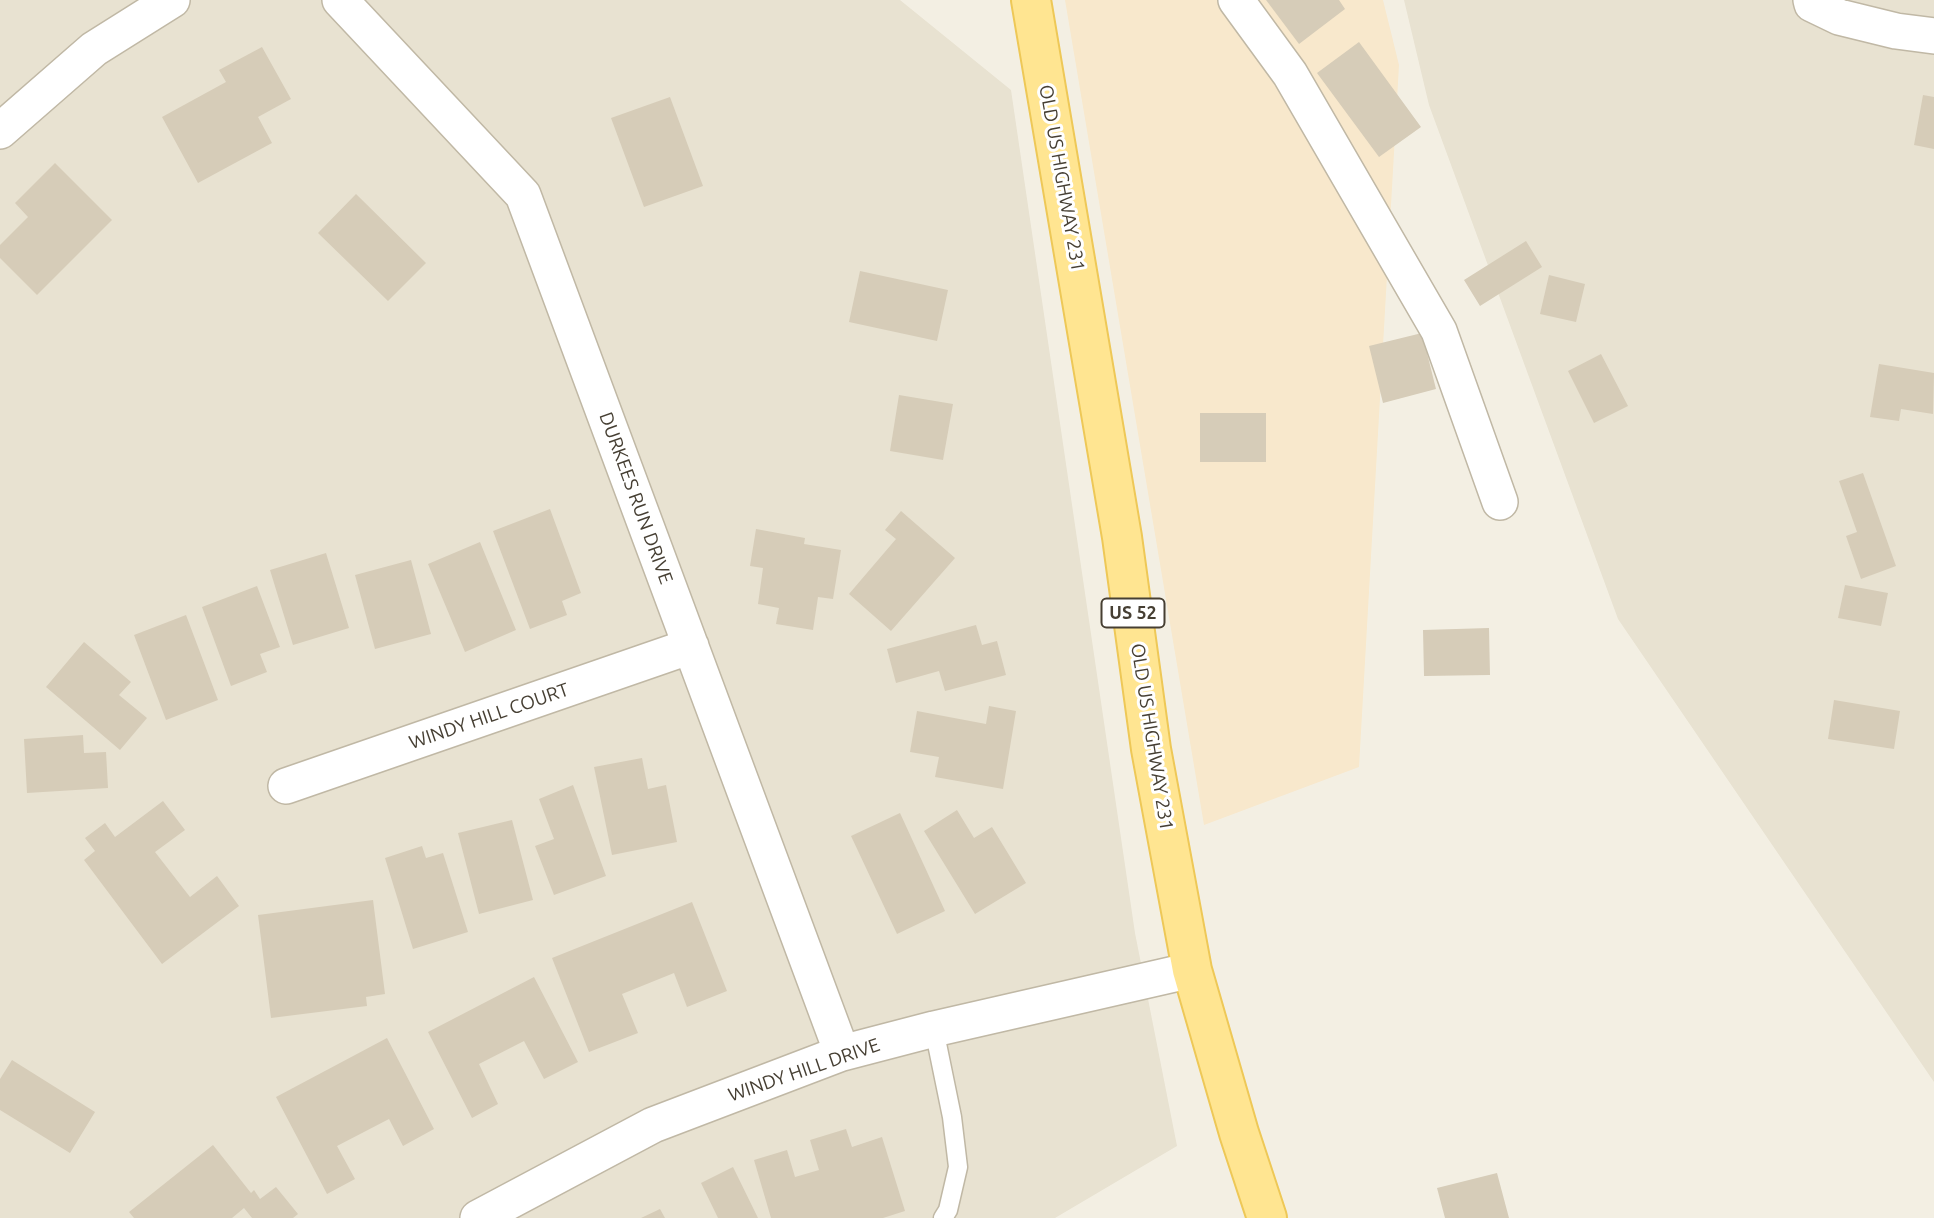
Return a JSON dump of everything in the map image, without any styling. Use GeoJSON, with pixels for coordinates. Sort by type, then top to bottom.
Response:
{"type":"FeatureCollection","features":[{"type":"Feature","properties":{"kind":"main road","name":"OLD US HIGHWAY 231"},"geometry":{"type":"LineString","coordinates":[[1031,0],[1122,537],[1151,749],[1192,970],[1239,1133],[1267,1218]]}},
{"type":"Feature","properties":{"kind":"street"},"geometry":{"type":"LineString","coordinates":[[0,131],[94,48],[172,0]]}},
{"type":"Feature","properties":{"kind":"street","name":"DURKEES RUN DRIVE"},"geometry":{"type":"LineString","coordinates":[[340,0],[523,195],[842,1053]]}},
{"type":"Feature","properties":{"kind":"street"},"geometry":{"type":"LineString","coordinates":[[1236,0],[1290,74],[1439,331],[1500,502]]}},
{"type":"Feature","properties":{"kind":"street"},"geometry":{"type":"LineString","coordinates":[[1811,0],[1812,4],[1839,17],[1896,31],[1934,36]]}},
{"type":"Feature","properties":{"kind":"street","name":"WINDY HILL COURT"},"geometry":{"type":"LineString","coordinates":[[286,786],[691,646]]}},
{"type":"Feature","properties":{"kind":"street","name":"WINDY HILL DRIVE"},"geometry":{"type":"LineString","coordinates":[[478,1218],[653,1125],[842,1053],[934,1029],[1192,970]]}},
{"type":"Feature","properties":{"kind":"lane"},"geometry":{"type":"LineString","coordinates":[[934,1029],[952,1117],[958,1167],[948,1210],[943,1218]]}},
{"type":"Feature","properties":{"kind":"shaded area"},"geometry":{"type":"Polygon","coordinates":[[[0,0],[900,0],[1011,90],[1135,933],[1177,1146],[1055,1218],[0,1218],[0,0]]]}},
{"type":"Feature","properties":{"kind":"shaded area"},"geometry":{"type":"Polygon","coordinates":[[[1065,0],[1383,0],[1399,65],[1359,767],[1204,825],[1065,0]]]}},
{"type":"Feature","properties":{"kind":"shaded area"},"geometry":{"type":"Polygon","coordinates":[[[1404,0],[1934,0],[1934,1082],[1618,619],[1429,105],[1404,0]]]}},
{"type":"Feature","properties":{"kind":"building"},"geometry":{"type":"Polygon","coordinates":[[[1266,0],[1339,0],[1345,9],[1299,44],[1266,0]]]}},
{"type":"Feature","properties":{"kind":"building"},"geometry":{"type":"Polygon","coordinates":[[[1359,42],[1421,127],[1379,157],[1317,73],[1359,42]]]}},
{"type":"Feature","properties":{"kind":"building"},"geometry":{"type":"Polygon","coordinates":[[[262,47],[291,99],[258,117],[272,143],[198,183],[162,117],[226,82],[219,70],[262,47]]]}},
{"type":"Feature","properties":{"kind":"building"},"geometry":{"type":"Polygon","coordinates":[[[1923,95],[1934,97],[1934,149],[1914,145],[1923,95]]]}},
{"type":"Feature","properties":{"kind":"building"},"geometry":{"type":"Polygon","coordinates":[[[670,97],[703,186],[644,207],[611,118],[670,97]]]}},
{"type":"Feature","properties":{"kind":"building"},"geometry":{"type":"Polygon","coordinates":[[[55,163],[112,220],[37,295],[0,258],[0,245],[28,217],[15,203],[55,163]]]}},
{"type":"Feature","properties":{"kind":"building"},"geometry":{"type":"Polygon","coordinates":[[[356,194],[426,263],[388,301],[318,233],[356,194]]]}},
{"type":"Feature","properties":{"kind":"building"},"geometry":{"type":"Polygon","coordinates":[[[1526,241],[1542,267],[1480,306],[1464,280],[1526,241]]]}},
{"type":"Feature","properties":{"kind":"building"},"geometry":{"type":"Polygon","coordinates":[[[860,271],[948,290],[937,341],[849,322],[860,271]]]}},
{"type":"Feature","properties":{"kind":"building"},"geometry":{"type":"Polygon","coordinates":[[[1549,275],[1585,284],[1576,322],[1540,314],[1549,275]]]}},
{"type":"Feature","properties":{"kind":"building"},"geometry":{"type":"Polygon","coordinates":[[[1422,333],[1436,389],[1383,403],[1369,346],[1422,333]]]}},
{"type":"Feature","properties":{"kind":"building"},"geometry":{"type":"Polygon","coordinates":[[[1601,354],[1628,406],[1594,423],[1568,371],[1601,354]]]}},
{"type":"Feature","properties":{"kind":"building"},"geometry":{"type":"Polygon","coordinates":[[[1879,364],[1934,373],[1933,414],[1901,409],[1899,421],[1870,417],[1879,364]]]}},
{"type":"Feature","properties":{"kind":"building"},"geometry":{"type":"Polygon","coordinates":[[[899,395],[953,404],[943,460],[890,451],[899,395]]]}},
{"type":"Feature","properties":{"kind":"building"},"geometry":{"type":"Polygon","coordinates":[[[1200,413],[1266,413],[1266,462],[1200,462],[1200,413]]]}},
{"type":"Feature","properties":{"kind":"building"},"geometry":{"type":"Polygon","coordinates":[[[1863,473],[1896,566],[1861,579],[1846,536],[1857,532],[1839,481],[1863,473]]]}},
{"type":"Feature","properties":{"kind":"building"},"geometry":{"type":"Polygon","coordinates":[[[550,509],[581,593],[562,601],[567,615],[530,629],[493,531],[550,509]]]}},
{"type":"Feature","properties":{"kind":"building"},"geometry":{"type":"Polygon","coordinates":[[[901,511],[955,558],[891,631],[849,594],[896,539],[885,530],[901,511]]]}},
{"type":"Feature","properties":{"kind":"building"},"geometry":{"type":"Polygon","coordinates":[[[756,529],[805,538],[804,544],[841,550],[833,599],[818,597],[813,630],[776,624],[779,608],[758,604],[763,568],[750,566],[756,529]]]}},
{"type":"Feature","properties":{"kind":"building"},"geometry":{"type":"Polygon","coordinates":[[[480,542],[516,630],[465,652],[428,564],[480,542]]]}},
{"type":"Feature","properties":{"kind":"building"},"geometry":{"type":"Polygon","coordinates":[[[326,553],[349,628],[293,645],[270,570],[326,553]]]}},
{"type":"Feature","properties":{"kind":"building"},"geometry":{"type":"Polygon","coordinates":[[[411,560],[431,634],[375,649],[355,575],[411,560]]]}},
{"type":"Feature","properties":{"kind":"building"},"geometry":{"type":"Polygon","coordinates":[[[1845,585],[1888,593],[1881,626],[1838,618],[1845,585]]]}},
{"type":"Feature","properties":{"kind":"building"},"geometry":{"type":"Polygon","coordinates":[[[257,586],[280,647],[260,654],[267,672],[231,686],[202,607],[257,586]]]}},
{"type":"Feature","properties":{"kind":"building"},"geometry":{"type":"Polygon","coordinates":[[[186,615],[218,700],[166,720],[134,635],[186,615]]]}},
{"type":"Feature","properties":{"kind":"building"},"geometry":{"type":"Polygon","coordinates":[[[976,625],[982,645],[997,641],[1006,675],[945,691],[939,671],[896,683],[887,649],[976,625]]]}},
{"type":"Feature","properties":{"kind":"building"},"geometry":{"type":"Polygon","coordinates":[[[1489,628],[1490,675],[1424,676],[1423,630],[1489,628]]]}},
{"type":"Feature","properties":{"kind":"building"},"geometry":{"type":"Polygon","coordinates":[[[84,642],[131,682],[119,695],[147,718],[120,750],[46,687],[84,642]]]}},
{"type":"Feature","properties":{"kind":"building"},"geometry":{"type":"Polygon","coordinates":[[[1834,700],[1900,711],[1894,749],[1828,739],[1834,700]]]}},
{"type":"Feature","properties":{"kind":"building"},"geometry":{"type":"Polygon","coordinates":[[[989,706],[1016,711],[1003,789],[935,777],[939,757],[910,752],[917,711],[986,724],[989,706]]]}},
{"type":"Feature","properties":{"kind":"building"},"geometry":{"type":"Polygon","coordinates":[[[83,735],[84,753],[106,752],[108,788],[27,793],[24,739],[83,735]]]}},
{"type":"Feature","properties":{"kind":"building"},"geometry":{"type":"Polygon","coordinates":[[[642,758],[648,789],[666,785],[677,842],[612,855],[594,767],[642,758]]]}},
{"type":"Feature","properties":{"kind":"building"},"geometry":{"type":"Polygon","coordinates":[[[573,785],[606,876],[554,895],[535,846],[554,839],[539,799],[573,785]]]}},
{"type":"Feature","properties":{"kind":"building"},"geometry":{"type":"Polygon","coordinates":[[[163,801],[185,830],[155,852],[190,897],[217,876],[239,906],[162,964],[84,860],[95,851],[85,838],[105,823],[115,837],[163,801]]]}},
{"type":"Feature","properties":{"kind":"building"},"geometry":{"type":"Polygon","coordinates":[[[957,810],[974,838],[992,827],[1026,883],[975,914],[924,831],[957,810]]]}},
{"type":"Feature","properties":{"kind":"building"},"geometry":{"type":"Polygon","coordinates":[[[900,813],[945,911],[897,934],[851,836],[900,813]]]}},
{"type":"Feature","properties":{"kind":"building"},"geometry":{"type":"Polygon","coordinates":[[[512,820],[533,900],[479,914],[458,833],[512,820]]]}},
{"type":"Feature","properties":{"kind":"building"},"geometry":{"type":"Polygon","coordinates":[[[422,846],[426,858],[443,853],[468,932],[413,949],[385,858],[422,846]]]}},
{"type":"Feature","properties":{"kind":"building"},"geometry":{"type":"Polygon","coordinates":[[[373,900],[385,994],[366,997],[367,1006],[271,1018],[258,915],[373,900]]]}},
{"type":"Feature","properties":{"kind":"building"},"geometry":{"type":"Polygon","coordinates":[[[692,902],[727,991],[687,1007],[674,973],[622,994],[638,1033],[589,1052],[552,958],[692,902]]]}},
{"type":"Feature","properties":{"kind":"building"},"geometry":{"type":"Polygon","coordinates":[[[534,977],[578,1062],[544,1079],[524,1041],[479,1064],[498,1104],[472,1118],[428,1032],[534,977]]]}},
{"type":"Feature","properties":{"kind":"building"},"geometry":{"type":"Polygon","coordinates":[[[387,1038],[434,1129],[403,1146],[389,1119],[337,1146],[355,1179],[327,1194],[276,1097],[387,1038]]]}},
{"type":"Feature","properties":{"kind":"building"},"geometry":{"type":"Polygon","coordinates":[[[12,1060],[95,1112],[70,1153],[0,1110],[0,1079],[12,1060]]]}},
{"type":"Feature","properties":{"kind":"building"},"geometry":{"type":"Polygon","coordinates":[[[846,1129],[852,1147],[882,1137],[905,1211],[883,1218],[771,1218],[754,1160],[787,1150],[795,1177],[819,1170],[810,1140],[846,1129]]]}},
{"type":"Feature","properties":{"kind":"building"},"geometry":{"type":"Polygon","coordinates":[[[213,1145],[251,1193],[254,1190],[260,1199],[276,1187],[298,1214],[293,1218],[252,1218],[244,1208],[232,1218],[134,1218],[129,1212],[213,1145]]]}},
{"type":"Feature","properties":{"kind":"building"},"geometry":{"type":"Polygon","coordinates":[[[733,1167],[758,1218],[718,1218],[701,1183],[733,1167]]]}},
{"type":"Feature","properties":{"kind":"building"},"geometry":{"type":"Polygon","coordinates":[[[1497,1173],[1509,1218],[1445,1218],[1437,1188],[1497,1173]]]}},
{"type":"Feature","properties":{"kind":"building"},"geometry":{"type":"Polygon","coordinates":[[[660,1209],[665,1218],[641,1218],[660,1209]]]}}]}
